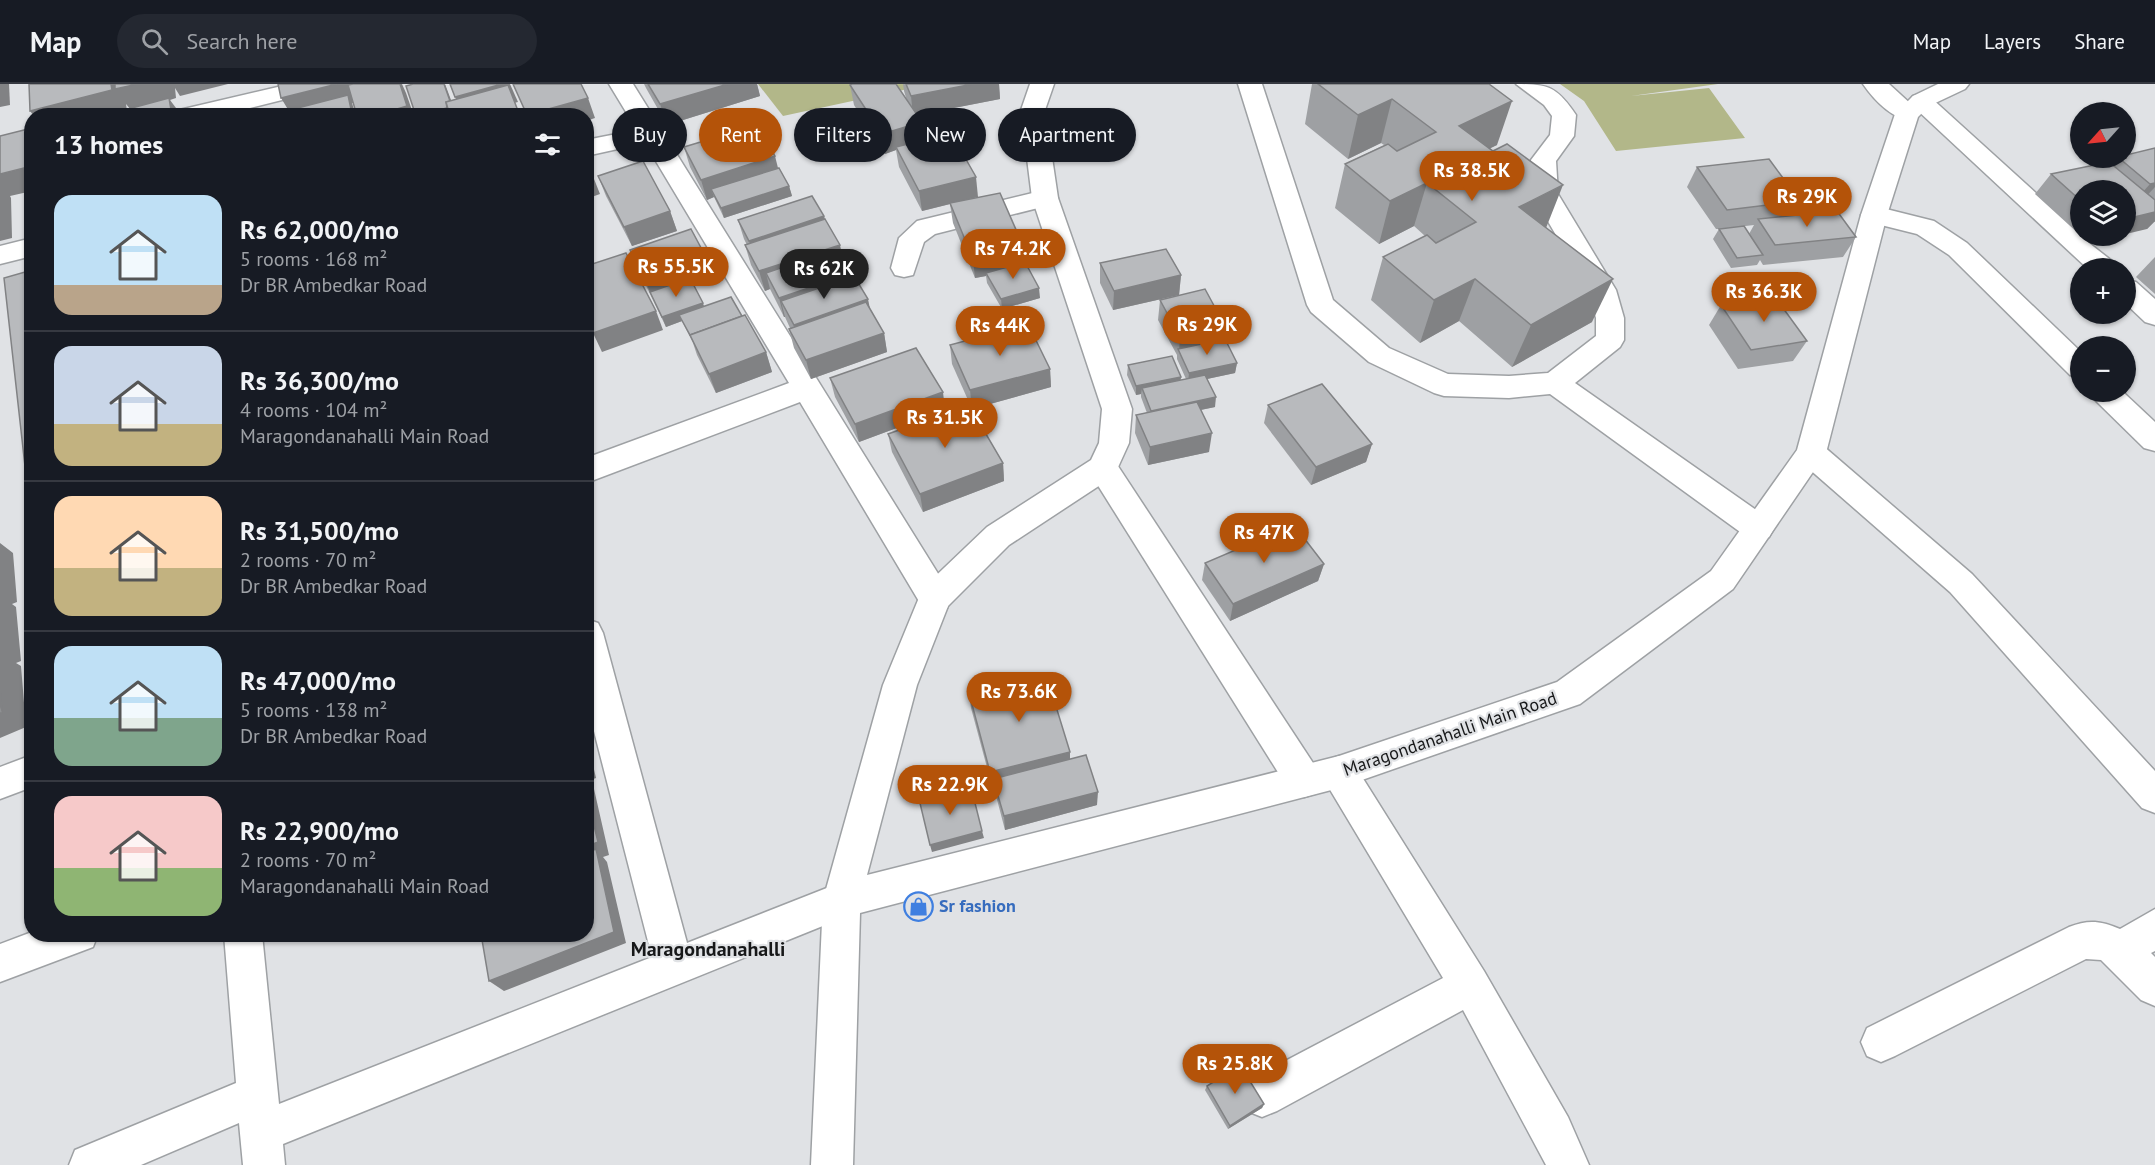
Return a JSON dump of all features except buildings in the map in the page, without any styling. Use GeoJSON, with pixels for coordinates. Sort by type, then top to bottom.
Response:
{"type":"FeatureCollection","features":[{"type":"Feature","properties":{"kind":"street"},"geometry":{"type":"LineString","coordinates":[[621,84],[636,108]]}},
{"type":"Feature","properties":{"kind":"street"},"geometry":{"type":"LineString","coordinates":[[832,1165],[842,900],[900,685],[935,598],[998,536],[1103,468],[1114,443],[1117,408],[1045,198],[1033,110],[1042,84]]}},
{"type":"Feature","properties":{"kind":"street"},"geometry":{"type":"LineString","coordinates":[[1251,84],[1321,305],[1379,355],[1444,385],[1509,387],[1555,383],[1610,340],[1610,318],[1602,290],[1545,194],[1543,160],[1562,136],[1564,116],[1552,100],[1528,84]]}},
{"type":"Feature","properties":{"kind":"street"},"geometry":{"type":"LineString","coordinates":[[1875,84],[1914,107],[2016,191],[2092,258]]}},
{"type":"Feature","properties":{"kind":"street"},"geometry":{"type":"LineString","coordinates":[[1914,107],[1957,84]]}},
{"type":"Feature","properties":{"kind":"street"},"geometry":{"type":"LineString","coordinates":[[226,108],[283,97]]}},
{"type":"Feature","properties":{"kind":"street","name":"Maragondanahalli Main Road"},"geometry":{"type":"LineString","coordinates":[[90,1165],[261,1131],[842,900],[1321,777],[1568,693],[1722,580],[1811,453],[1874,215],[1914,107]]}},
{"type":"Feature","properties":{"kind":"street"},"geometry":{"type":"LineString","coordinates":[[594,146],[612,142]]}},
{"type":"Feature","properties":{"kind":"street"},"geometry":{"type":"LineString","coordinates":[[666,162],[705,243],[807,388],[935,598]]}},
{"type":"Feature","properties":{"kind":"street"},"geometry":{"type":"LineString","coordinates":[[2016,191],[2051,183]]}},
{"type":"Feature","properties":{"kind":"street"},"geometry":{"type":"LineString","coordinates":[[904,268],[912,238],[926,227],[944,220],[1045,198]]}},
{"type":"Feature","properties":{"kind":"street"},"geometry":{"type":"LineString","coordinates":[[1874,215],[1925,227],[1958,249],[2070,358]]}},
{"type":"Feature","properties":{"kind":"street"},"geometry":{"type":"LineString","coordinates":[[0,255],[24,249]]}},
{"type":"Feature","properties":{"kind":"street"},"geometry":{"type":"LineString","coordinates":[[2136,298],[2155,315]]}},
{"type":"Feature","properties":{"kind":"street"},"geometry":{"type":"LineString","coordinates":[[1555,383],[1758,528]]}},
{"type":"Feature","properties":{"kind":"street"},"geometry":{"type":"LineString","coordinates":[[594,468],[807,388]]}},
{"type":"Feature","properties":{"kind":"street"},"geometry":{"type":"LineString","coordinates":[[2115,402],[2155,440]]}},
{"type":"Feature","properties":{"kind":"street"},"geometry":{"type":"LineString","coordinates":[[1811,453],[1961,584],[2155,796]]}},
{"type":"Feature","properties":{"kind":"street"},"geometry":{"type":"LineString","coordinates":[[1103,468],[1470,986],[1553,1132],[1568,1165]]}},
{"type":"Feature","properties":{"kind":"street"},"geometry":{"type":"LineString","coordinates":[[594,663],[674,967]]}},
{"type":"Feature","properties":{"kind":"street"},"geometry":{"type":"LineString","coordinates":[[0,783],[24,774]]}},
{"type":"Feature","properties":{"kind":"street"},"geometry":{"type":"LineString","coordinates":[[2122,951],[2155,928]]}},
{"type":"Feature","properties":{"kind":"street"},"geometry":{"type":"LineString","coordinates":[[1881,1042],[2083,940],[2096,937],[2122,951],[2155,986]]}},
{"type":"Feature","properties":{"kind":"street"},"geometry":{"type":"LineString","coordinates":[[0,963],[57,942]]}},
{"type":"Feature","properties":{"kind":"street"},"geometry":{"type":"LineString","coordinates":[[244,942],[261,1131]]}},
{"type":"Feature","properties":{"kind":"street"},"geometry":{"type":"LineString","coordinates":[[1262,1096],[1470,986]]}},
{"type":"Feature","properties":{"kind":"green space"},"geometry":{"type":"Polygon","coordinates":[[[758,84],[931,84],[820,108],[794,108],[794,114],[783,116],[782,108],[777,108],[758,84]]]}},
{"type":"Feature","properties":{"kind":"green space"},"geometry":{"type":"Polygon","coordinates":[[[1560,84],[1718,84],[1631,96],[1709,88],[1745,138],[1616,151],[1584,101],[1560,84]]]}},
{"type":"Feature","properties":{"kind":"place","name":"Sr fashion"},"geometry":{"type":"Point","coordinates":[918,906]}},
{"type":"Feature","properties":{"kind":"district","name":"Maragondanahalli"},"geometry":{"type":"Point","coordinates":[708,949]}}]}
